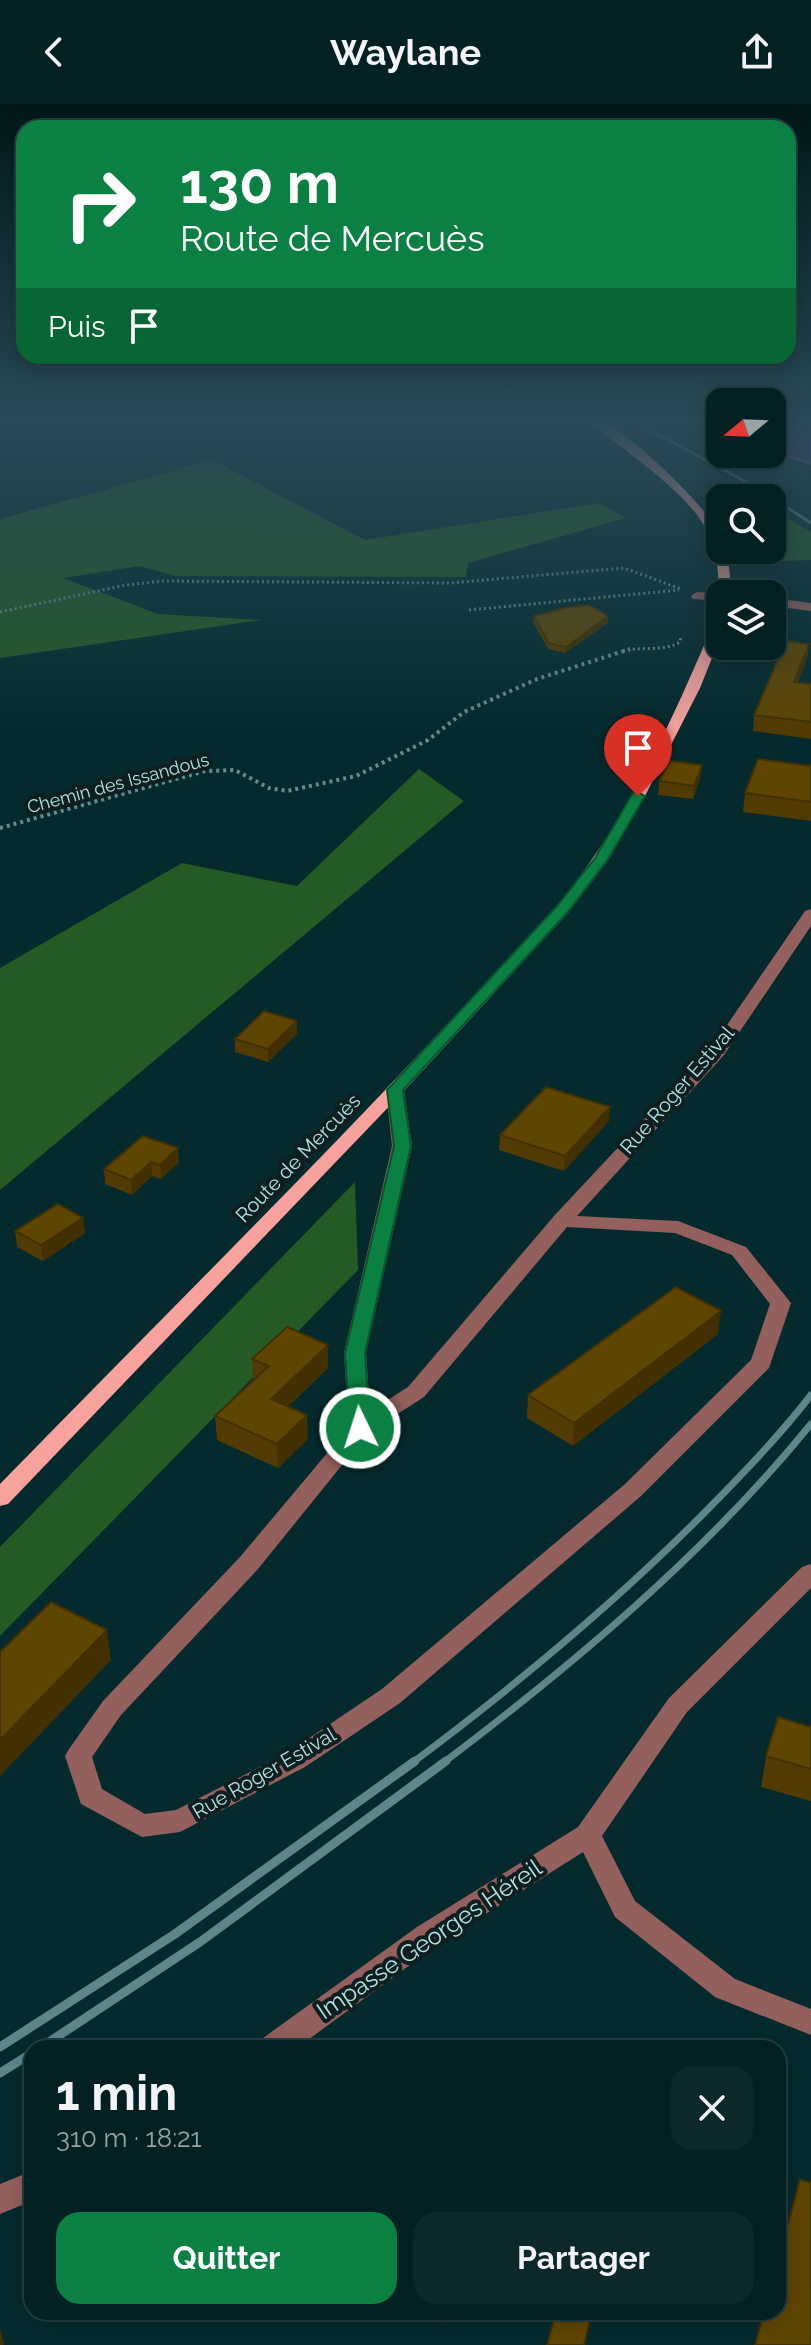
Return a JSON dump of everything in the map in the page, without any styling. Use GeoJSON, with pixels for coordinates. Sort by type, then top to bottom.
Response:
{"type":"FeatureCollection","features":[{"type":"Feature","properties":{"kind":"main road","name":"Route de Mercuès"},"geometry":{"type":"LineString","coordinates":[[0,1498],[395,1090],[562,910],[601,859],[638,796],[706,656]]}},
{"type":"Feature","properties":{"kind":"street"},"geometry":{"type":"LineString","coordinates":[[697,596],[706,596]]}},
{"type":"Feature","properties":{"kind":"street"},"geometry":{"type":"LineString","coordinates":[[786,604],[811,607]]}},
{"type":"Feature","properties":{"kind":"street","name":"Rue Roger Estival"},"geometry":{"type":"LineString","coordinates":[[561,1220],[678,1227],[739,1251],[781,1303],[761,1363],[633,1490],[391,1696],[296,1760],[180,1821],[142,1826],[91,1796],[78,1756],[112,1708],[249,1563],[360,1428],[416,1392],[561,1220],[718,1051],[811,914]]}},
{"type":"Feature","properties":{"kind":"street"},"geometry":{"type":"LineString","coordinates":[[360,1428],[355,1353],[402,1146],[395,1090]]}},
{"type":"Feature","properties":{"kind":"street"},"geometry":{"type":"LineString","coordinates":[[811,1573],[678,1705],[588,1835],[625,1909],[725,1988],[811,2022]]}},
{"type":"Feature","properties":{"kind":"street","name":"Impasse Georges Héreil"},"geometry":{"type":"LineString","coordinates":[[285,2040],[511,1878],[588,1835]]}},
{"type":"Feature","properties":{"kind":"street"},"geometry":{"type":"LineString","coordinates":[[0,2199],[24,2189]]}},
{"type":"Feature","properties":{"kind":"path"},"geometry":{"type":"LineString","coordinates":[[0,612],[126,585],[191,580],[450,583],[624,568],[697,596]]}},
{"type":"Feature","properties":{"kind":"path"},"geometry":{"type":"LineString","coordinates":[[469,610],[681,590]]}},
{"type":"Feature","properties":{"kind":"path","name":"Chemin des Issandous"},"geometry":{"type":"LineString","coordinates":[[0,828],[205,771],[235,770],[269,788],[287,791],[356,776],[428,740],[464,712],[537,679],[640,646],[670,648],[680,642],[681,636]]}},
{"type":"Feature","properties":{"kind":"green space"},"geometry":{"type":"Polygon","coordinates":[[[0,527],[339,527],[365,540],[450,527],[596,527],[468,563],[466,577],[175,576],[140,566],[63,578],[158,614],[262,620],[0,658],[0,527]]]}},
{"type":"Feature","properties":{"kind":"green space"},"geometry":{"type":"Polygon","coordinates":[[[786,527],[802,527],[811,532],[811,560],[786,561],[786,527]]]}},
{"type":"Feature","properties":{"kind":"green space"},"geometry":{"type":"Polygon","coordinates":[[[419,769],[464,801],[0,1190],[0,968],[182,863],[297,886],[419,769]]]}},
{"type":"Feature","properties":{"kind":"green space"},"geometry":{"type":"Polygon","coordinates":[[[355,1182],[358,1270],[0,1636],[0,1547],[355,1182]]]}},
{"type":"Feature","properties":{"kind":"building"},"geometry":{"type":"Polygon","coordinates":[[[589,605],[608,616],[566,647],[548,643],[534,616],[570,607],[589,605]]]}},
{"type":"Feature","properties":{"kind":"building"},"geometry":{"type":"Polygon","coordinates":[[[786,641],[809,644],[794,682],[811,684],[811,722],[754,715],[778,660],[786,660],[786,641]]]}},
{"type":"Feature","properties":{"kind":"building"},"geometry":{"type":"Polygon","coordinates":[[[758,759],[811,766],[811,802],[745,793],[758,759]]]}},
{"type":"Feature","properties":{"kind":"building"},"geometry":{"type":"Polygon","coordinates":[[[670,761],[702,765],[694,786],[659,781],[670,761]]]}},
{"type":"Feature","properties":{"kind":"building"},"geometry":{"type":"Polygon","coordinates":[[[264,1011],[297,1021],[268,1049],[235,1039],[264,1011]]]}},
{"type":"Feature","properties":{"kind":"building"},"geometry":{"type":"Polygon","coordinates":[[[546,1087],[610,1107],[565,1156],[500,1135],[546,1087]]]}},
{"type":"Feature","properties":{"kind":"building"},"geometry":{"type":"Polygon","coordinates":[[[143,1136],[178,1148],[160,1165],[151,1162],[131,1180],[104,1169],[143,1136]]]}},
{"type":"Feature","properties":{"kind":"building"},"geometry":{"type":"Polygon","coordinates":[[[58,1204],[83,1218],[41,1245],[15,1231],[58,1204]]]}},
{"type":"Feature","properties":{"kind":"building"},"geometry":{"type":"Polygon","coordinates":[[[676,1287],[721,1311],[574,1423],[528,1395],[676,1287]]]}},
{"type":"Feature","properties":{"kind":"building"},"geometry":{"type":"Polygon","coordinates":[[[287,1327],[328,1345],[271,1399],[307,1415],[277,1444],[215,1416],[269,1366],[252,1359],[287,1327]]]}},
{"type":"Feature","properties":{"kind":"building"},"geometry":{"type":"Polygon","coordinates":[[[51,1602],[107,1630],[0,1740],[0,1652],[51,1602]]]}},
{"type":"Feature","properties":{"kind":"building"},"geometry":{"type":"Polygon","coordinates":[[[778,1717],[811,1727],[811,1769],[766,1756],[778,1717]]]}},
{"type":"Feature","properties":{"kind":"building"},"geometry":{"type":"Polygon","coordinates":[[[800,2179],[811,2183],[811,2345],[755,2345],[762,2320],[786,2320],[786,2231],[800,2179]]]}},
{"type":"Feature","properties":{"kind":"building"},"geometry":{"type":"Polygon","coordinates":[[[554,2320],[590,2320],[584,2345],[547,2345],[554,2320]]]}},
{"type":"Feature","properties":{"kind":"railway"},"geometry":{"type":"LineString","coordinates":[[412,1763],[530,1671],[642,1573],[751,1464],[811,1395]]}},
{"type":"Feature","properties":{"kind":"railway"},"geometry":{"type":"LineString","coordinates":[[443,1763],[590,1646],[683,1562],[770,1472],[811,1424]]}},
{"type":"Feature","properties":{"kind":"railway"},"geometry":{"type":"LineString","coordinates":[[0,2047],[175,1934],[415,1761]]}},
{"type":"Feature","properties":{"kind":"railway"},"geometry":{"type":"LineString","coordinates":[[52,2040],[200,1942],[446,1761]]}},
{"type":"Feature","properties":{"kind":"railway"},"geometry":{"type":"LineString","coordinates":[[0,2073],[24,2058]]}},
{"type":"Feature","properties":{"kind":"route"},"geometry":{"type":"LineString","coordinates":[[360,1428],[355,1353],[402,1146],[395,1090],[562,910],[601,859],[638,796]]}}]}
